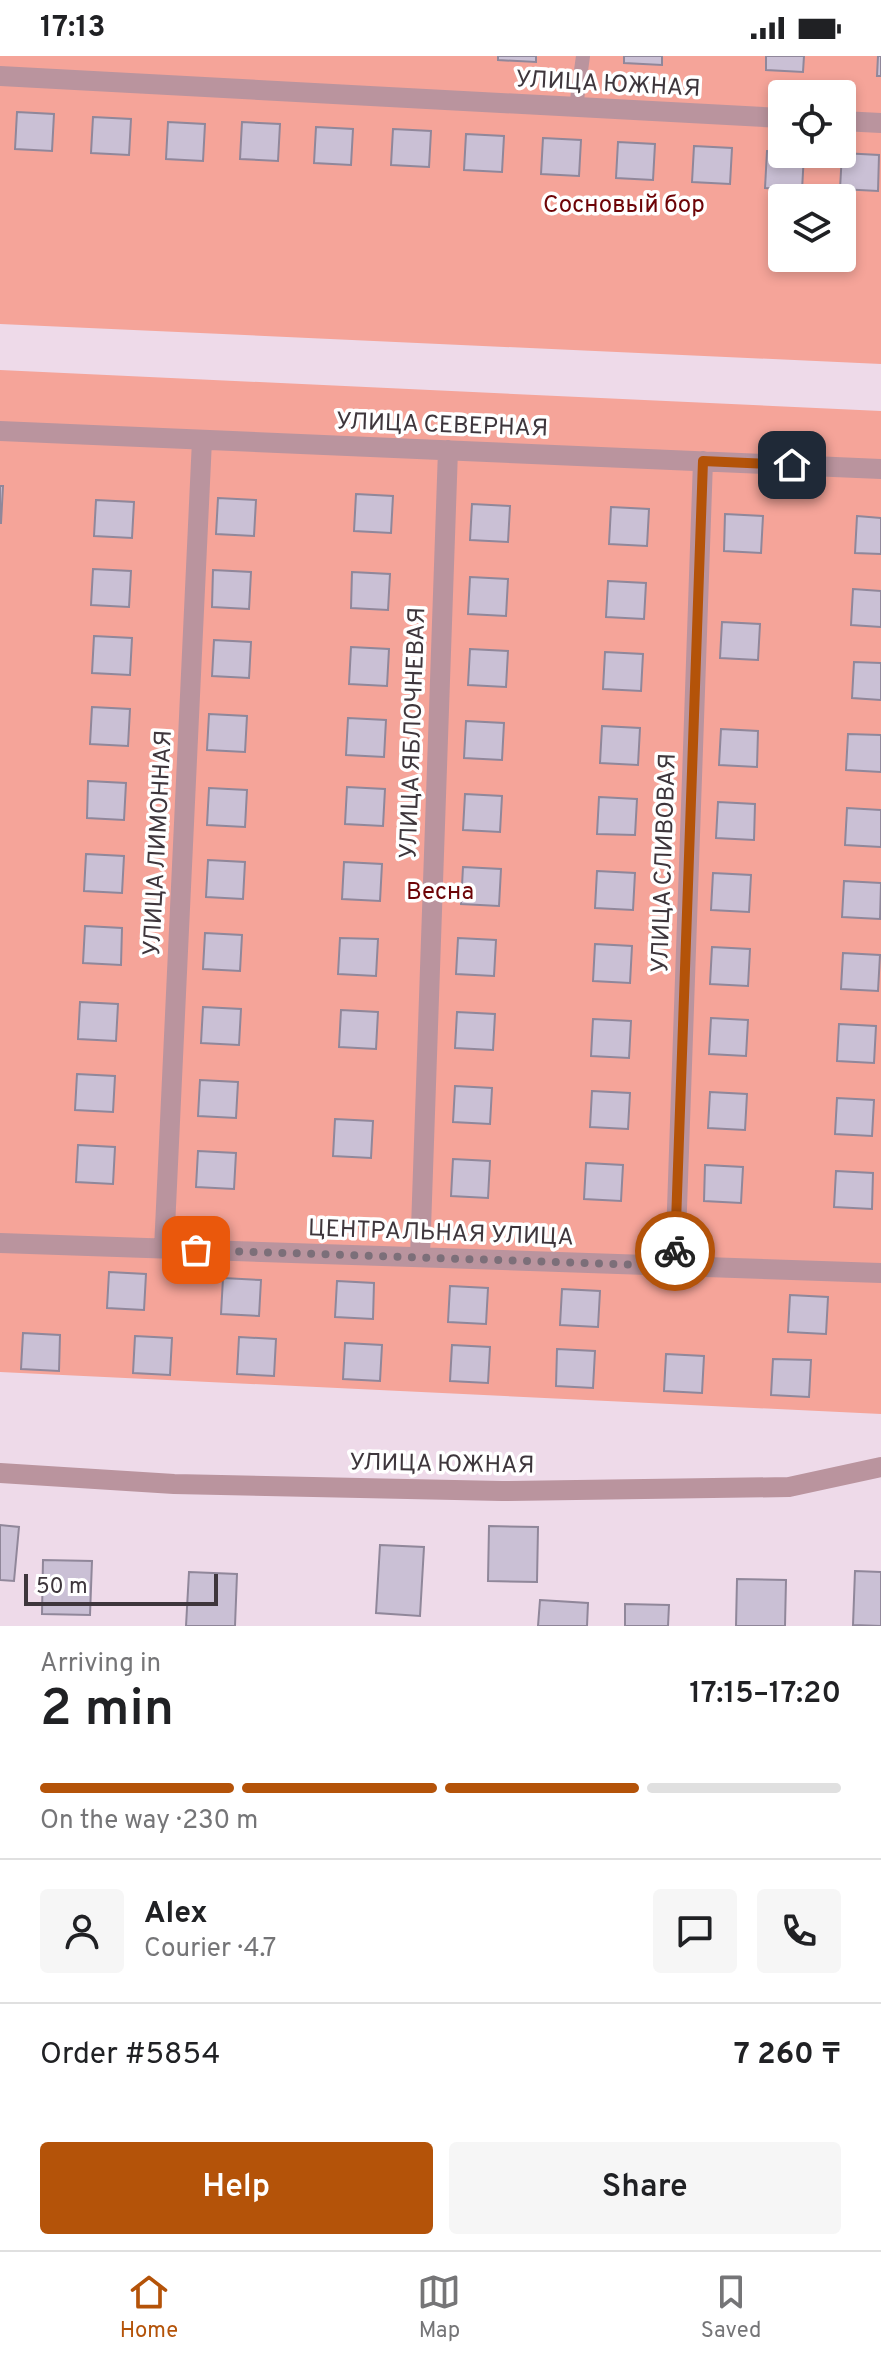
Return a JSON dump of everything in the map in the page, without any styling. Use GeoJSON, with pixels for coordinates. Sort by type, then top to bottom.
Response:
{"type":"FeatureCollection","features":[{"type":"Feature","properties":{"kind":"street","name":"УЛИЦА ЮЖНАЯ"},"geometry":{"type":"LineString","coordinates":[[0,76],[768,117]]}},
{"type":"Feature","properties":{"kind":"street"},"geometry":{"type":"LineString","coordinates":[[856,122],[881,123]]}},
{"type":"Feature","properties":{"kind":"street","name":"УЛИЦА СЕВЕРНАЯ"},"geometry":{"type":"LineString","coordinates":[[0,431],[881,469]]}},
{"type":"Feature","properties":{"kind":"street","name":"УЛИЦА ЛИМОННАЯ"},"geometry":{"type":"LineString","coordinates":[[164,1249],[202,440]]}},
{"type":"Feature","properties":{"kind":"street","name":"УЛИЦА ЯБЛОЧНЕВАЯ"},"geometry":{"type":"LineString","coordinates":[[420,1257],[448,450]]}},
{"type":"Feature","properties":{"kind":"street","name":"УЛИЦА СЛИВОВАЯ"},"geometry":{"type":"LineString","coordinates":[[675,1266],[703,461]]}},
{"type":"Feature","properties":{"kind":"street","name":"ЦЕНТРАЛЬНАЯ УЛИЦА"},"geometry":{"type":"LineString","coordinates":[[0,1243],[881,1273]]}},
{"type":"Feature","properties":{"kind":"street","name":"УЛИЦА ЮЖНАЯ"},"geometry":{"type":"LineString","coordinates":[[0,1473],[174,1484],[502,1491],[789,1487],[881,1467]]}},
{"type":"Feature","properties":{"kind":"lane"},"geometry":{"type":"LineString","coordinates":[[576,107],[583,56]]}},
{"type":"Feature","properties":{"kind":"green space","name":"Сосновый бор"},"geometry":{"type":"Polygon","coordinates":[[[0,56],[881,56],[881,364],[0,324],[0,56]]]}},
{"type":"Feature","properties":{"kind":"green space","name":"Весна"},"geometry":{"type":"Polygon","coordinates":[[[0,370],[881,411],[881,1414],[0,1372],[0,370]]]}},
{"type":"Feature","properties":{"kind":"building"},"geometry":{"type":"Polygon","coordinates":[[[498,56],[536,56],[536,62],[498,60],[498,56]]]}},
{"type":"Feature","properties":{"kind":"building"},"geometry":{"type":"Polygon","coordinates":[[[624,56],[662,56],[662,65],[624,63],[624,56]]]}},
{"type":"Feature","properties":{"kind":"building"},"geometry":{"type":"Polygon","coordinates":[[[766,56],[804,56],[803,72],[766,70],[766,56]]]}},
{"type":"Feature","properties":{"kind":"building"},"geometry":{"type":"Polygon","coordinates":[[[878,56],[881,56],[881,76],[877,76],[878,56]]]}},
{"type":"Feature","properties":{"kind":"building"},"geometry":{"type":"Polygon","coordinates":[[[17,112],[54,114],[52,151],[15,149],[17,112]]]}},
{"type":"Feature","properties":{"kind":"building"},"geometry":{"type":"Polygon","coordinates":[[[93,117],[131,119],[129,155],[91,153],[93,117]]]}},
{"type":"Feature","properties":{"kind":"building"},"geometry":{"type":"Polygon","coordinates":[[[168,122],[205,124],[203,161],[166,159],[168,122]]]}},
{"type":"Feature","properties":{"kind":"building"},"geometry":{"type":"Polygon","coordinates":[[[242,122],[280,124],[278,161],[240,159],[242,122]]]}},
{"type":"Feature","properties":{"kind":"building"},"geometry":{"type":"Polygon","coordinates":[[[316,127],[353,129],[351,165],[314,163],[316,127]]]}},
{"type":"Feature","properties":{"kind":"building"},"geometry":{"type":"Polygon","coordinates":[[[393,129],[431,131],[429,167],[391,165],[393,129]]]}},
{"type":"Feature","properties":{"kind":"building"},"geometry":{"type":"Polygon","coordinates":[[[466,134],[504,136],[502,172],[464,170],[466,134]]]}},
{"type":"Feature","properties":{"kind":"building"},"geometry":{"type":"Polygon","coordinates":[[[543,138],[581,140],[579,176],[541,174],[543,138]]]}},
{"type":"Feature","properties":{"kind":"building"},"geometry":{"type":"Polygon","coordinates":[[[618,142],[655,144],[653,180],[616,178],[618,142]]]}},
{"type":"Feature","properties":{"kind":"building"},"geometry":{"type":"Polygon","coordinates":[[[694,146],[732,148],[730,184],[692,182],[694,146]]]}},
{"type":"Feature","properties":{"kind":"building"},"geometry":{"type":"Polygon","coordinates":[[[767,151],[768,168],[803,168],[802,184],[768,184],[768,188],[765,188],[767,151]]]}},
{"type":"Feature","properties":{"kind":"building"},"geometry":{"type":"Polygon","coordinates":[[[856,154],[879,155],[878,191],[856,190],[856,184],[840,184],[841,168],[856,168],[856,154]]]}},
{"type":"Feature","properties":{"kind":"building"},"geometry":{"type":"Polygon","coordinates":[[[0,486],[3,486],[1,523],[0,523],[0,486]]]}},
{"type":"Feature","properties":{"kind":"building"},"geometry":{"type":"Polygon","coordinates":[[[356,494],[393,496],[391,533],[354,531],[356,494]]]}},
{"type":"Feature","properties":{"kind":"building"},"geometry":{"type":"Polygon","coordinates":[[[218,498],[256,500],[254,536],[216,534],[218,498]]]}},
{"type":"Feature","properties":{"kind":"building"},"geometry":{"type":"Polygon","coordinates":[[[96,500],[134,502],[132,538],[94,536],[96,500]]]}},
{"type":"Feature","properties":{"kind":"building"},"geometry":{"type":"Polygon","coordinates":[[[472,504],[510,506],[508,542],[470,540],[472,504]]]}},
{"type":"Feature","properties":{"kind":"building"},"geometry":{"type":"Polygon","coordinates":[[[611,507],[649,509],[647,546],[609,544],[611,507]]]}},
{"type":"Feature","properties":{"kind":"building"},"geometry":{"type":"Polygon","coordinates":[[[725,514],[763,516],[761,553],[724,551],[725,514]]]}},
{"type":"Feature","properties":{"kind":"building"},"geometry":{"type":"Polygon","coordinates":[[[857,516],[881,518],[881,554],[855,553],[857,516]]]}},
{"type":"Feature","properties":{"kind":"building"},"geometry":{"type":"Polygon","coordinates":[[[93,569],[131,571],[129,607],[91,605],[93,569]]]}},
{"type":"Feature","properties":{"kind":"building"},"geometry":{"type":"Polygon","coordinates":[[[213,570],[251,572],[249,609],[212,607],[213,570]]]}},
{"type":"Feature","properties":{"kind":"building"},"geometry":{"type":"Polygon","coordinates":[[[352,572],[390,574],[388,610],[351,608],[352,572]]]}},
{"type":"Feature","properties":{"kind":"building"},"geometry":{"type":"Polygon","coordinates":[[[470,577],[508,579],[506,616],[468,614],[470,577]]]}},
{"type":"Feature","properties":{"kind":"building"},"geometry":{"type":"Polygon","coordinates":[[[608,581],[646,583],[644,619],[606,617],[608,581]]]}},
{"type":"Feature","properties":{"kind":"building"},"geometry":{"type":"Polygon","coordinates":[[[853,589],[881,591],[881,627],[851,625],[853,589]]]}},
{"type":"Feature","properties":{"kind":"building"},"geometry":{"type":"Polygon","coordinates":[[[722,622],[760,624],[758,660],[720,658],[722,622]]]}},
{"type":"Feature","properties":{"kind":"building"},"geometry":{"type":"Polygon","coordinates":[[[94,636],[132,638],[130,675],[92,673],[94,636]]]}},
{"type":"Feature","properties":{"kind":"building"},"geometry":{"type":"Polygon","coordinates":[[[214,640],[251,642],[249,678],[212,676],[214,640]]]}},
{"type":"Feature","properties":{"kind":"building"},"geometry":{"type":"Polygon","coordinates":[[[351,647],[389,649],[387,686],[349,684],[351,647]]]}},
{"type":"Feature","properties":{"kind":"building"},"geometry":{"type":"Polygon","coordinates":[[[470,649],[508,651],[506,687],[468,685],[470,649]]]}},
{"type":"Feature","properties":{"kind":"building"},"geometry":{"type":"Polygon","coordinates":[[[605,652],[643,654],[641,691],[603,689],[605,652]]]}},
{"type":"Feature","properties":{"kind":"building"},"geometry":{"type":"Polygon","coordinates":[[[854,662],[881,663],[881,700],[852,698],[854,662]]]}},
{"type":"Feature","properties":{"kind":"building"},"geometry":{"type":"Polygon","coordinates":[[[92,707],[130,709],[128,746],[90,744],[92,707]]]}},
{"type":"Feature","properties":{"kind":"building"},"geometry":{"type":"Polygon","coordinates":[[[209,714],[247,716],[245,752],[207,750],[209,714]]]}},
{"type":"Feature","properties":{"kind":"building"},"geometry":{"type":"Polygon","coordinates":[[[348,718],[386,720],[384,757],[346,755],[348,718]]]}},
{"type":"Feature","properties":{"kind":"building"},"geometry":{"type":"Polygon","coordinates":[[[466,721],[504,723],[502,760],[464,758],[466,721]]]}},
{"type":"Feature","properties":{"kind":"building"},"geometry":{"type":"Polygon","coordinates":[[[602,726],[640,728],[638,765],[600,763],[602,726]]]}},
{"type":"Feature","properties":{"kind":"building"},"geometry":{"type":"Polygon","coordinates":[[[721,729],[758,731],[757,767],[719,765],[721,729]]]}},
{"type":"Feature","properties":{"kind":"building"},"geometry":{"type":"Polygon","coordinates":[[[848,734],[881,735],[881,772],[846,770],[848,734]]]}},
{"type":"Feature","properties":{"kind":"building"},"geometry":{"type":"Polygon","coordinates":[[[88,781],[126,783],[124,820],[87,818],[88,781]]]}},
{"type":"Feature","properties":{"kind":"building"},"geometry":{"type":"Polygon","coordinates":[[[347,787],[385,789],[383,826],[345,824],[347,787]]]}},
{"type":"Feature","properties":{"kind":"building"},"geometry":{"type":"Polygon","coordinates":[[[209,788],[247,790],[245,827],[207,825],[209,788]]]}},
{"type":"Feature","properties":{"kind":"building"},"geometry":{"type":"Polygon","coordinates":[[[465,794],[502,796],[500,832],[463,830],[465,794]]]}},
{"type":"Feature","properties":{"kind":"building"},"geometry":{"type":"Polygon","coordinates":[[[599,797],[637,799],[635,835],[597,834],[599,797]]]}},
{"type":"Feature","properties":{"kind":"building"},"geometry":{"type":"Polygon","coordinates":[[[718,802],[755,804],[754,840],[716,838],[718,802]]]}},
{"type":"Feature","properties":{"kind":"building"},"geometry":{"type":"Polygon","coordinates":[[[847,808],[881,810],[881,847],[845,845],[847,808]]]}},
{"type":"Feature","properties":{"kind":"building"},"geometry":{"type":"Polygon","coordinates":[[[86,854],[124,856],[122,893],[84,891],[86,854]]]}},
{"type":"Feature","properties":{"kind":"building"},"geometry":{"type":"Polygon","coordinates":[[[208,860],[245,862],[243,899],[206,897],[208,860]]]}},
{"type":"Feature","properties":{"kind":"building"},"geometry":{"type":"Polygon","coordinates":[[[344,862],[382,864],[380,901],[342,899],[344,862]]]}},
{"type":"Feature","properties":{"kind":"building"},"geometry":{"type":"Polygon","coordinates":[[[463,867],[501,869],[499,906],[461,904],[463,867]]]}},
{"type":"Feature","properties":{"kind":"building"},"geometry":{"type":"Polygon","coordinates":[[[597,871],[635,873],[633,910],[595,908],[597,871]]]}},
{"type":"Feature","properties":{"kind":"building"},"geometry":{"type":"Polygon","coordinates":[[[713,873],[751,875],[749,912],[711,910],[713,873]]]}},
{"type":"Feature","properties":{"kind":"building"},"geometry":{"type":"Polygon","coordinates":[[[844,881],[881,883],[880,919],[842,917],[844,881]]]}},
{"type":"Feature","properties":{"kind":"building"},"geometry":{"type":"Polygon","coordinates":[[[85,926],[122,928],[121,965],[83,963],[85,926]]]}},
{"type":"Feature","properties":{"kind":"building"},"geometry":{"type":"Polygon","coordinates":[[[205,933],[242,935],[240,971],[203,969],[205,933]]]}},
{"type":"Feature","properties":{"kind":"building"},"geometry":{"type":"Polygon","coordinates":[[[340,938],[378,939],[376,976],[338,974],[340,938]]]}},
{"type":"Feature","properties":{"kind":"building"},"geometry":{"type":"Polygon","coordinates":[[[458,938],[496,940],[494,976],[456,974],[458,938]]]}},
{"type":"Feature","properties":{"kind":"building"},"geometry":{"type":"Polygon","coordinates":[[[595,944],[632,946],[630,983],[593,981],[595,944]]]}},
{"type":"Feature","properties":{"kind":"building"},"geometry":{"type":"Polygon","coordinates":[[[712,947],[750,949],[748,986],[710,984],[712,947]]]}},
{"type":"Feature","properties":{"kind":"building"},"geometry":{"type":"Polygon","coordinates":[[[843,953],[880,955],[878,991],[841,989],[843,953]]]}},
{"type":"Feature","properties":{"kind":"building"},"geometry":{"type":"Polygon","coordinates":[[[80,1002],[118,1004],[116,1041],[78,1039],[80,1002]]]}},
{"type":"Feature","properties":{"kind":"building"},"geometry":{"type":"Polygon","coordinates":[[[203,1007],[241,1009],[239,1045],[201,1043],[203,1007]]]}},
{"type":"Feature","properties":{"kind":"building"},"geometry":{"type":"Polygon","coordinates":[[[341,1010],[378,1012],[376,1049],[339,1047],[341,1010]]]}},
{"type":"Feature","properties":{"kind":"building"},"geometry":{"type":"Polygon","coordinates":[[[457,1012],[495,1014],[493,1050],[455,1048],[457,1012]]]}},
{"type":"Feature","properties":{"kind":"building"},"geometry":{"type":"Polygon","coordinates":[[[711,1018],[748,1020],[746,1056],[709,1054],[711,1018]]]}},
{"type":"Feature","properties":{"kind":"building"},"geometry":{"type":"Polygon","coordinates":[[[593,1019],[631,1021],[629,1058],[591,1056],[593,1019]]]}},
{"type":"Feature","properties":{"kind":"building"},"geometry":{"type":"Polygon","coordinates":[[[839,1024],[876,1026],[874,1063],[837,1061],[839,1024]]]}},
{"type":"Feature","properties":{"kind":"building"},"geometry":{"type":"Polygon","coordinates":[[[77,1074],[115,1076],[113,1112],[75,1110],[77,1074]]]}},
{"type":"Feature","properties":{"kind":"building"},"geometry":{"type":"Polygon","coordinates":[[[200,1080],[238,1082],[236,1118],[198,1116],[200,1080]]]}},
{"type":"Feature","properties":{"kind":"building"},"geometry":{"type":"Polygon","coordinates":[[[455,1086],[492,1088],[490,1124],[453,1122],[455,1086]]]}},
{"type":"Feature","properties":{"kind":"building"},"geometry":{"type":"Polygon","coordinates":[[[592,1091],[630,1093],[628,1129],[590,1127],[592,1091]]]}},
{"type":"Feature","properties":{"kind":"building"},"geometry":{"type":"Polygon","coordinates":[[[710,1092],[747,1094],[745,1130],[708,1128],[710,1092]]]}},
{"type":"Feature","properties":{"kind":"building"},"geometry":{"type":"Polygon","coordinates":[[[837,1098],[874,1100],[872,1136],[835,1134],[837,1098]]]}},
{"type":"Feature","properties":{"kind":"building"},"geometry":{"type":"Polygon","coordinates":[[[335,1119],[373,1121],[371,1158],[333,1156],[335,1119]]]}},
{"type":"Feature","properties":{"kind":"building"},"geometry":{"type":"Polygon","coordinates":[[[78,1145],[115,1147],[113,1184],[76,1182],[78,1145]]]}},
{"type":"Feature","properties":{"kind":"building"},"geometry":{"type":"Polygon","coordinates":[[[198,1151],[236,1153],[234,1189],[196,1187],[198,1151]]]}},
{"type":"Feature","properties":{"kind":"building"},"geometry":{"type":"Polygon","coordinates":[[[453,1159],[490,1161],[488,1198],[451,1196],[453,1159]]]}},
{"type":"Feature","properties":{"kind":"building"},"geometry":{"type":"Polygon","coordinates":[[[586,1163],[623,1165],[621,1201],[584,1199],[586,1163]]]}},
{"type":"Feature","properties":{"kind":"building"},"geometry":{"type":"Polygon","coordinates":[[[705,1165],[743,1167],[741,1203],[704,1201],[705,1165]]]}},
{"type":"Feature","properties":{"kind":"building"},"geometry":{"type":"Polygon","coordinates":[[[836,1171],[873,1173],[872,1209],[834,1207],[836,1171]]]}},
{"type":"Feature","properties":{"kind":"building"},"geometry":{"type":"Polygon","coordinates":[[[109,1272],[146,1274],[144,1310],[107,1308],[109,1272]]]}},
{"type":"Feature","properties":{"kind":"building"},"geometry":{"type":"Polygon","coordinates":[[[223,1278],[261,1280],[259,1316],[221,1314],[223,1278]]]}},
{"type":"Feature","properties":{"kind":"building"},"geometry":{"type":"Polygon","coordinates":[[[337,1281],[374,1283],[373,1319],[335,1317],[337,1281]]]}},
{"type":"Feature","properties":{"kind":"building"},"geometry":{"type":"Polygon","coordinates":[[[450,1286],[488,1288],[486,1324],[448,1322],[450,1286]]]}},
{"type":"Feature","properties":{"kind":"building"},"geometry":{"type":"Polygon","coordinates":[[[562,1289],[600,1291],[598,1327],[560,1325],[562,1289]]]}},
{"type":"Feature","properties":{"kind":"building"},"geometry":{"type":"Polygon","coordinates":[[[790,1295],[828,1297],[826,1334],[788,1332],[790,1295]]]}},
{"type":"Feature","properties":{"kind":"building"},"geometry":{"type":"Polygon","coordinates":[[[23,1333],[60,1335],[59,1371],[21,1369],[23,1333]]]}},
{"type":"Feature","properties":{"kind":"building"},"geometry":{"type":"Polygon","coordinates":[[[135,1336],[172,1338],[170,1375],[133,1373],[135,1336]]]}},
{"type":"Feature","properties":{"kind":"building"},"geometry":{"type":"Polygon","coordinates":[[[239,1337],[276,1339],[274,1376],[237,1374],[239,1337]]]}},
{"type":"Feature","properties":{"kind":"building"},"geometry":{"type":"Polygon","coordinates":[[[345,1343],[382,1345],[380,1381],[343,1379],[345,1343]]]}},
{"type":"Feature","properties":{"kind":"building"},"geometry":{"type":"Polygon","coordinates":[[[452,1345],[490,1347],[488,1383],[450,1381],[452,1345]]]}},
{"type":"Feature","properties":{"kind":"building"},"geometry":{"type":"Polygon","coordinates":[[[557,1349],[595,1351],[593,1388],[556,1386],[557,1349]]]}},
{"type":"Feature","properties":{"kind":"building"},"geometry":{"type":"Polygon","coordinates":[[[666,1354],[704,1356],[702,1393],[664,1391],[666,1354]]]}},
{"type":"Feature","properties":{"kind":"building"},"geometry":{"type":"Polygon","coordinates":[[[773,1359],[811,1360],[809,1397],[771,1395],[773,1359]]]}},
{"type":"Feature","properties":{"kind":"building"},"geometry":{"type":"Polygon","coordinates":[[[0,1525],[19,1527],[14,1581],[0,1580],[0,1525]]]}},
{"type":"Feature","properties":{"kind":"building"},"geometry":{"type":"Polygon","coordinates":[[[489,1526],[538,1527],[537,1582],[488,1581],[489,1526]]]}},
{"type":"Feature","properties":{"kind":"building"},"geometry":{"type":"Polygon","coordinates":[[[380,1545],[424,1547],[420,1616],[376,1613],[380,1545]]]}},
{"type":"Feature","properties":{"kind":"building"},"geometry":{"type":"Polygon","coordinates":[[[43,1560],[92,1561],[90,1615],[42,1614],[43,1560]]]}},
{"type":"Feature","properties":{"kind":"building"},"geometry":{"type":"Polygon","coordinates":[[[855,1571],[881,1572],[881,1626],[853,1625],[855,1571]]]}},
{"type":"Feature","properties":{"kind":"building"},"geometry":{"type":"Polygon","coordinates":[[[189,1572],[237,1574],[235,1626],[186,1626],[189,1572]]]}},
{"type":"Feature","properties":{"kind":"building"},"geometry":{"type":"Polygon","coordinates":[[[737,1579],[786,1580],[785,1626],[736,1626],[737,1579]]]}},
{"type":"Feature","properties":{"kind":"building"},"geometry":{"type":"Polygon","coordinates":[[[540,1600],[588,1603],[587,1626],[538,1626],[540,1600]]]}},
{"type":"Feature","properties":{"kind":"building"},"geometry":{"type":"Polygon","coordinates":[[[625,1604],[669,1605],[668,1626],[625,1626],[625,1604]]]}},
{"type":"Feature","properties":{"kind":"way so far"},"geometry":{"type":"LineString","coordinates":[[196,1250],[675,1266],[675,1251]]}},
{"type":"Feature","properties":{"kind":"route"},"geometry":{"type":"LineString","coordinates":[[675,1251],[703,461],[792,465]]}}]}
